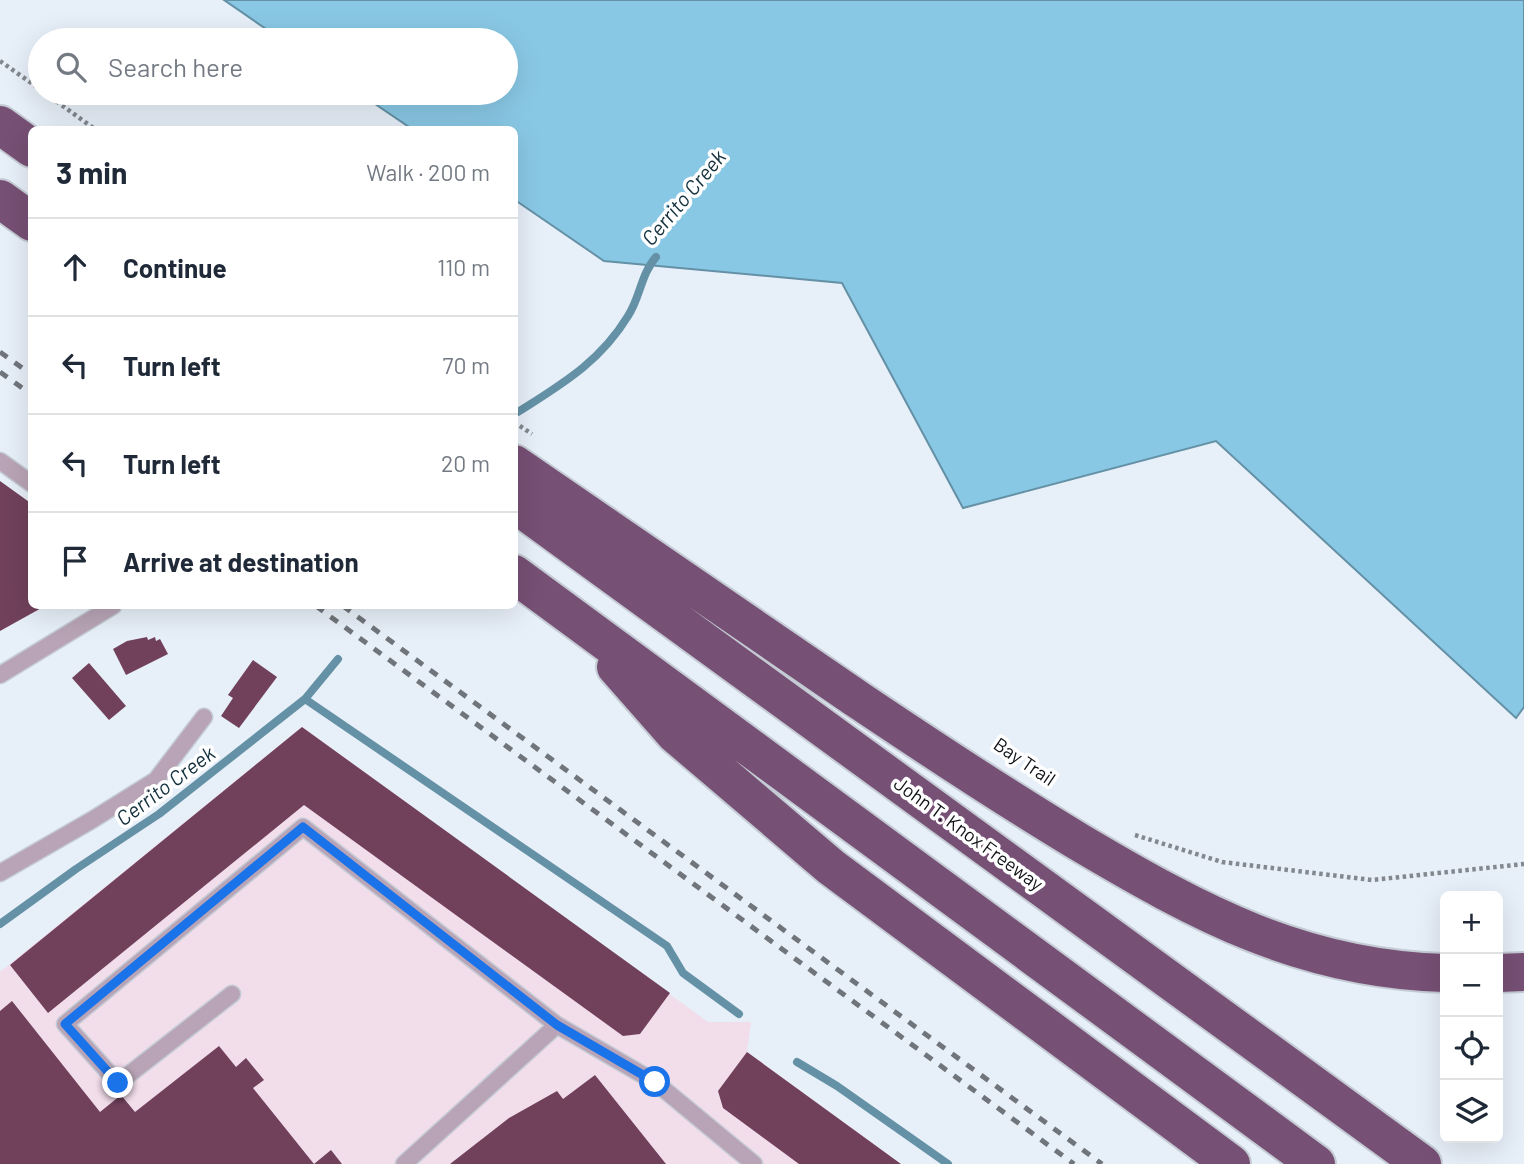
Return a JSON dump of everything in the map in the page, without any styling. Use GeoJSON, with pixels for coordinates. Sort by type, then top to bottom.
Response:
{"type":"FeatureCollection","features":[{"type":"Feature","properties":{"kind":"highway"},"geometry":{"type":"LineString","coordinates":[[0,125],[28,145]]}},
{"type":"Feature","properties":{"kind":"highway"},"geometry":{"type":"LineString","coordinates":[[0,199],[28,219]]}},
{"type":"Feature","properties":{"kind":"highway"},"geometry":{"type":"LineString","coordinates":[[518,467],[932,749],[1053,827],[1161,890],[1223,922],[1289,946],[1382,968],[1440,973]]}},
{"type":"Feature","properties":{"kind":"highway","name":"John T. Knox Freeway"},"geometry":{"type":"LineString","coordinates":[[518,506],[1423,1164]]}},
{"type":"Feature","properties":{"kind":"highway"},"geometry":{"type":"LineString","coordinates":[[518,577],[1316,1164]]}},
{"type":"Feature","properties":{"kind":"highway"},"geometry":{"type":"LineString","coordinates":[[574,618],[662,721],[738,790],[847,880],[1231,1164]]}},
{"type":"Feature","properties":{"kind":"highway"},"geometry":{"type":"LineString","coordinates":[[1503,973],[1524,972]]}},
{"type":"Feature","properties":{"kind":"lane"},"geometry":{"type":"LineString","coordinates":[[0,461],[28,481]]}},
{"type":"Feature","properties":{"kind":"lane"},"geometry":{"type":"LineString","coordinates":[[0,675],[108,609]]}},
{"type":"Feature","properties":{"kind":"lane"},"geometry":{"type":"LineString","coordinates":[[0,873],[156,780],[204,717]]}},
{"type":"Feature","properties":{"kind":"lane"},"geometry":{"type":"LineString","coordinates":[[232,994],[118,1083],[65,1024],[303,827],[557,1025],[655,1082],[754,1164]]}},
{"type":"Feature","properties":{"kind":"lane"},"geometry":{"type":"LineString","coordinates":[[404,1164],[557,1025]]}},
{"type":"Feature","properties":{"kind":"path"},"geometry":{"type":"LineString","coordinates":[[0,61],[28,81]]}},
{"type":"Feature","properties":{"kind":"path"},"geometry":{"type":"LineString","coordinates":[[62,105],[90,126]]}},
{"type":"Feature","properties":{"kind":"path"},"geometry":{"type":"LineString","coordinates":[[1130,833],[1222,862],[1372,880],[1524,864]]}},
{"type":"Feature","properties":{"kind":"shaded area"},"geometry":{"type":"Polygon","coordinates":[[[302,727],[708,1022],[751,1022],[747,1052],[901,1164],[0,1164],[0,972],[302,727]]]}},
{"type":"Feature","properties":{"kind":"water"},"geometry":{"type":"Polygon","coordinates":[[[224,0],[1524,0],[1524,707],[1516,718],[1216,441],[963,508],[842,283],[604,261],[518,202],[518,126],[408,126],[377,105],[518,105],[518,28],[265,28],[224,0]]]}},
{"type":"Feature","properties":{"kind":"building"},"geometry":{"type":"Polygon","coordinates":[[[0,481],[28,501],[28,609],[40,609],[0,631],[0,481]]]}},
{"type":"Feature","properties":{"kind":"building"},"geometry":{"type":"Polygon","coordinates":[[[147,637],[148,640],[155,637],[156,641],[160,639],[168,654],[126,675],[113,649],[127,641],[147,637]]]}},
{"type":"Feature","properties":{"kind":"building"},"geometry":{"type":"Polygon","coordinates":[[[253,660],[277,677],[239,728],[221,716],[233,698],[228,695],[253,660]]]}},
{"type":"Feature","properties":{"kind":"building"},"geometry":{"type":"Polygon","coordinates":[[[89,663],[126,706],[109,720],[72,678],[89,663]]]}},
{"type":"Feature","properties":{"kind":"building"},"geometry":{"type":"Polygon","coordinates":[[[302,727],[670,993],[640,1034],[623,1036],[304,805],[48,1013],[10,965],[302,727]]]}},
{"type":"Feature","properties":{"kind":"building"},"geometry":{"type":"Polygon","coordinates":[[[12,1001],[100,1112],[121,1095],[135,1112],[219,1046],[236,1067],[246,1058],[264,1080],[253,1088],[314,1164],[0,1164],[0,1011],[12,1001]]]}},
{"type":"Feature","properties":{"kind":"building"},"geometry":{"type":"Polygon","coordinates":[[[747,1052],[901,1164],[799,1164],[723,1108],[718,1091],[747,1052]]]}},
{"type":"Feature","properties":{"kind":"building"},"geometry":{"type":"Polygon","coordinates":[[[595,1075],[666,1164],[450,1164],[509,1118],[557,1091],[563,1099],[595,1075]]]}},
{"type":"Feature","properties":{"kind":"building"},"geometry":{"type":"Polygon","coordinates":[[[331,1150],[342,1164],[314,1164],[331,1150]]]}},
{"type":"Feature","properties":{"kind":"waterway","name":"Cerrito Creek"},"geometry":{"type":"LineString","coordinates":[[518,412],[579,371],[605,346],[632,309],[647,271],[656,257]]}},
{"type":"Feature","properties":{"kind":"waterway","name":"Cerrito Creek"},"geometry":{"type":"LineString","coordinates":[[0,924],[159,814],[305,699],[338,659]]}},
{"type":"Feature","properties":{"kind":"waterway"},"geometry":{"type":"LineString","coordinates":[[305,699],[667,946],[683,973],[739,1014]]}},
{"type":"Feature","properties":{"kind":"waterway"},"geometry":{"type":"LineString","coordinates":[[797,1062],[837,1086],[948,1164]]}},
{"type":"Feature","properties":{"kind":"railway"},"geometry":{"type":"LineString","coordinates":[[0,352],[28,372]]}},
{"type":"Feature","properties":{"kind":"railway"},"geometry":{"type":"LineString","coordinates":[[0,372],[28,392]]}},
{"type":"Feature","properties":{"kind":"railway"},"geometry":{"type":"LineString","coordinates":[[320,609],[1074,1164]]}},
{"type":"Feature","properties":{"kind":"railway"},"geometry":{"type":"LineString","coordinates":[[347,609],[1102,1164]]}},
{"type":"Feature","properties":{"kind":"route"},"geometry":{"type":"LineString","coordinates":[[118,1083],[65,1024],[303,827],[557,1025],[655,1082]]}}]}
